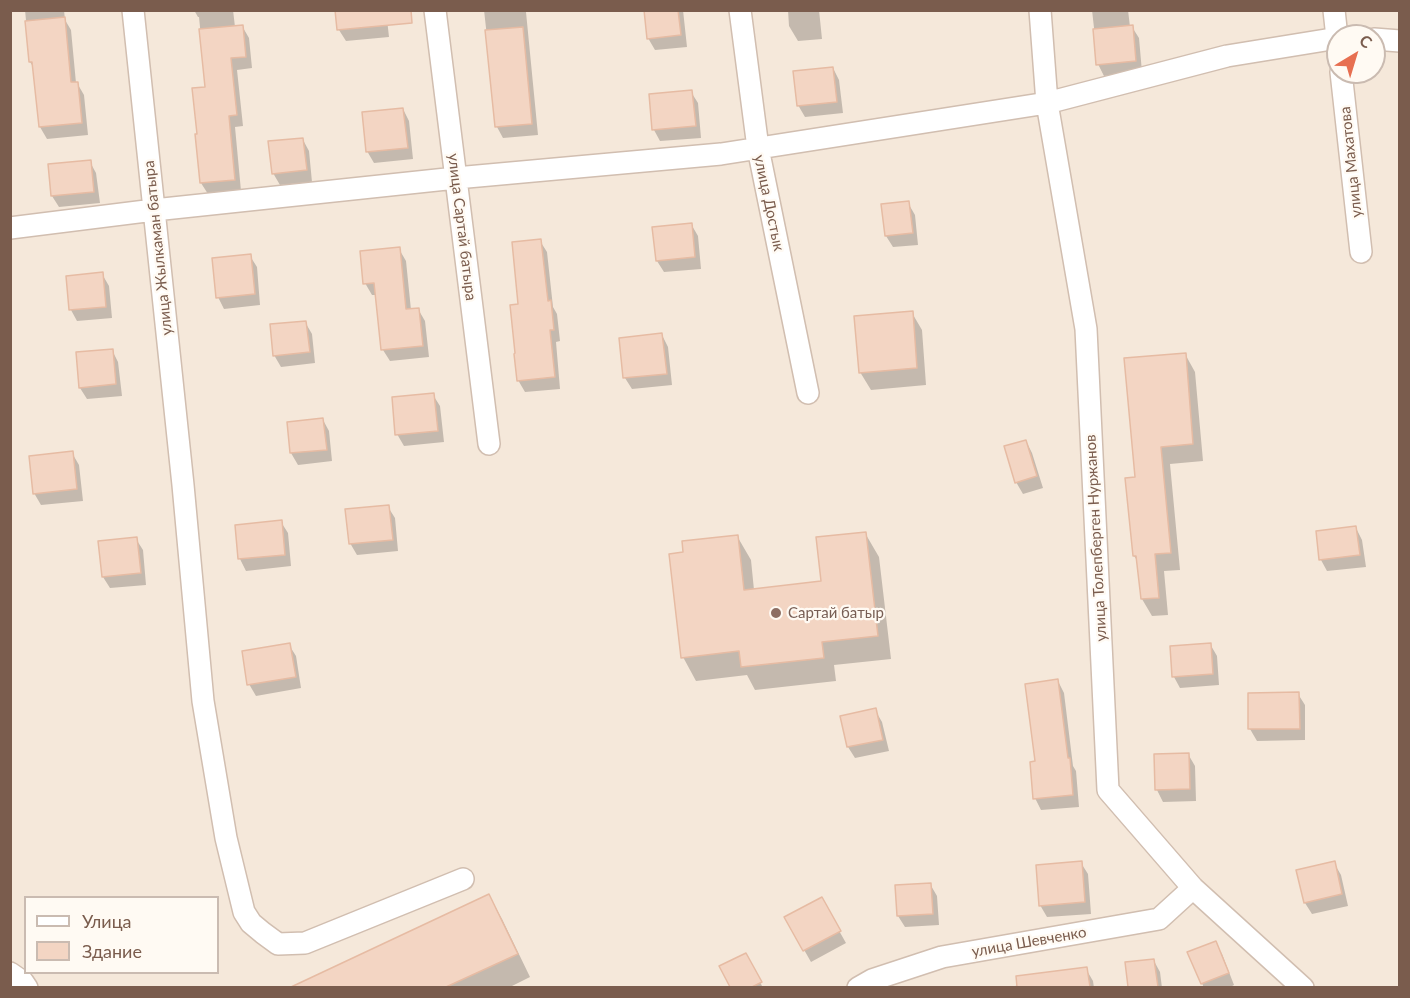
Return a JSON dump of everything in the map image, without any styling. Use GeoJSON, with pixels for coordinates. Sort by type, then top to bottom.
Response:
{"type":"FeatureCollection","features":[{"type":"Feature","properties":{"kind":"street","name":"улица Жылкаман батыра"},"geometry":{"type":"LineString","coordinates":[[134,10],[203,701],[226,838],[244,912],[262,933],[278,944],[305,943],[463,879]]}},
{"type":"Feature","properties":{"kind":"street","name":"улица Сартай батыра"},"geometry":{"type":"LineString","coordinates":[[435,10],[489,444]]}},
{"type":"Feature","properties":{"kind":"street","name":"улица Достык"},"geometry":{"type":"LineString","coordinates":[[740,10],[758,148],[808,393]]}},
{"type":"Feature","properties":{"kind":"street","name":"улица Толепберген Нуржанов"},"geometry":{"type":"LineString","coordinates":[[1040,10],[1047,104],[1086,328],[1108,790],[1192,888],[1304,987]]}},
{"type":"Feature","properties":{"kind":"street"},"geometry":{"type":"LineString","coordinates":[[10,228],[154,210],[456,178],[721,154],[1047,104],[1227,56],[1326,43]]}},
{"type":"Feature","properties":{"kind":"street","name":"улица Махатова"},"geometry":{"type":"LineString","coordinates":[[1342,84],[1361,252]]}},
{"type":"Feature","properties":{"kind":"street","name":"улица Шевченко"},"geometry":{"type":"LineString","coordinates":[[858,987],[872,980],[942,957],[1159,919],[1192,888]]}},
{"type":"Feature","properties":{"kind":"street"},"geometry":{"type":"LineString","coordinates":[[10,973],[24,982],[27,987]]}},
{"type":"Feature","properties":{"kind":"shaded area"},"geometry":{"type":"Polygon","coordinates":[[[11,11],[1399,11],[1399,987],[11,987],[11,11]]]}},
{"type":"Feature","properties":{"kind":"building"},"geometry":{"type":"Polygon","coordinates":[[[335,10],[411,10],[412,23],[337,30],[335,10]]]}},
{"type":"Feature","properties":{"kind":"building"},"geometry":{"type":"Polygon","coordinates":[[[644,10],[678,10],[681,35],[647,39],[644,10]]]}},
{"type":"Feature","properties":{"kind":"building"},"geometry":{"type":"Polygon","coordinates":[[[65,17],[71,82],[78,82],[82,123],[39,127],[25,21],[65,17]]]}},
{"type":"Feature","properties":{"kind":"building"},"geometry":{"type":"Polygon","coordinates":[[[243,25],[246,57],[231,58],[237,115],[229,116],[235,180],[200,183],[192,88],[205,87],[199,29],[243,25]]]}},
{"type":"Feature","properties":{"kind":"building"},"geometry":{"type":"Polygon","coordinates":[[[1133,25],[1136,61],[1096,65],[1093,29],[1133,25]]]}},
{"type":"Feature","properties":{"kind":"building"},"geometry":{"type":"Polygon","coordinates":[[[523,27],[532,124],[495,127],[485,30],[523,27]]]}},
{"type":"Feature","properties":{"kind":"building"},"geometry":{"type":"Polygon","coordinates":[[[833,67],[837,102],[797,106],[793,71],[833,67]]]}},
{"type":"Feature","properties":{"kind":"building"},"geometry":{"type":"Polygon","coordinates":[[[692,90],[696,126],[652,130],[649,94],[692,90]]]}},
{"type":"Feature","properties":{"kind":"building"},"geometry":{"type":"Polygon","coordinates":[[[403,108],[408,148],[366,152],[362,112],[403,108]]]}},
{"type":"Feature","properties":{"kind":"building"},"geometry":{"type":"Polygon","coordinates":[[[303,138],[307,170],[272,174],[268,141],[303,138]]]}},
{"type":"Feature","properties":{"kind":"building"},"geometry":{"type":"Polygon","coordinates":[[[91,160],[94,192],[51,196],[48,164],[91,160]]]}},
{"type":"Feature","properties":{"kind":"building"},"geometry":{"type":"Polygon","coordinates":[[[909,201],[913,233],[885,236],[881,204],[909,201]]]}},
{"type":"Feature","properties":{"kind":"building"},"geometry":{"type":"Polygon","coordinates":[[[692,223],[695,257],[656,261],[652,227],[692,223]]]}},
{"type":"Feature","properties":{"kind":"building"},"geometry":{"type":"Polygon","coordinates":[[[541,239],[548,301],[551,300],[554,330],[550,330],[555,377],[517,381],[510,305],[518,304],[512,242],[541,239]]]}},
{"type":"Feature","properties":{"kind":"building"},"geometry":{"type":"Polygon","coordinates":[[[400,247],[406,309],[419,308],[423,346],[381,350],[374,283],[363,284],[360,251],[400,247]]]}},
{"type":"Feature","properties":{"kind":"building"},"geometry":{"type":"Polygon","coordinates":[[[251,254],[255,294],[216,298],[212,258],[251,254]]]}},
{"type":"Feature","properties":{"kind":"building"},"geometry":{"type":"Polygon","coordinates":[[[103,272],[106,307],[69,310],[66,276],[103,272]]]}},
{"type":"Feature","properties":{"kind":"building"},"geometry":{"type":"Polygon","coordinates":[[[913,311],[917,368],[859,373],[854,316],[913,311]]]}},
{"type":"Feature","properties":{"kind":"building"},"geometry":{"type":"Polygon","coordinates":[[[306,321],[310,352],[273,356],[270,324],[306,321]]]}},
{"type":"Feature","properties":{"kind":"building"},"geometry":{"type":"Polygon","coordinates":[[[662,333],[667,374],[623,378],[619,338],[662,333]]]}},
{"type":"Feature","properties":{"kind":"building"},"geometry":{"type":"Polygon","coordinates":[[[113,349],[116,384],[79,388],[76,352],[113,349]]]}},
{"type":"Feature","properties":{"kind":"building"},"geometry":{"type":"Polygon","coordinates":[[[1186,353],[1193,444],[1161,447],[1171,553],[1155,554],[1159,598],[1141,599],[1136,556],[1133,556],[1125,478],[1135,477],[1124,358],[1186,353]]]}},
{"type":"Feature","properties":{"kind":"building"},"geometry":{"type":"Polygon","coordinates":[[[434,393],[438,431],[395,435],[392,397],[434,393]]]}},
{"type":"Feature","properties":{"kind":"building"},"geometry":{"type":"Polygon","coordinates":[[[323,418],[327,450],[290,453],[287,422],[323,418]]]}},
{"type":"Feature","properties":{"kind":"building"},"geometry":{"type":"Polygon","coordinates":[[[1026,440],[1037,476],[1015,483],[1004,446],[1026,440]]]}},
{"type":"Feature","properties":{"kind":"building"},"geometry":{"type":"Polygon","coordinates":[[[73,451],[77,489],[33,494],[29,456],[73,451]]]}},
{"type":"Feature","properties":{"kind":"building"},"geometry":{"type":"Polygon","coordinates":[[[389,505],[393,540],[349,544],[345,509],[389,505]]]}},
{"type":"Feature","properties":{"kind":"building"},"geometry":{"type":"Polygon","coordinates":[[[282,520],[285,555],[238,559],[235,525],[282,520]]]}},
{"type":"Feature","properties":{"kind":"building"},"geometry":{"type":"Polygon","coordinates":[[[1356,526],[1360,555],[1319,560],[1316,531],[1356,526]]]}},
{"type":"Feature","properties":{"kind":"building","name":"Сартай батыр"},"geometry":{"type":"Polygon","coordinates":[[[866,532],[878,636],[822,642],[824,658],[741,667],[739,651],[681,658],[669,554],[683,552],[682,541],[738,535],[744,590],[821,581],[816,537],[866,532]]]}},
{"type":"Feature","properties":{"kind":"building"},"geometry":{"type":"Polygon","coordinates":[[[137,537],[141,573],[102,577],[98,541],[137,537]]]}},
{"type":"Feature","properties":{"kind":"building"},"geometry":{"type":"Polygon","coordinates":[[[290,643],[296,677],[247,685],[242,651],[290,643]]]}},
{"type":"Feature","properties":{"kind":"building"},"geometry":{"type":"Polygon","coordinates":[[[1211,643],[1213,674],[1172,677],[1170,646],[1211,643]]]}},
{"type":"Feature","properties":{"kind":"building"},"geometry":{"type":"Polygon","coordinates":[[[1058,679],[1073,795],[1033,799],[1030,762],[1035,761],[1025,684],[1058,679]]]}},
{"type":"Feature","properties":{"kind":"building"},"geometry":{"type":"Polygon","coordinates":[[[1299,692],[1300,729],[1248,729],[1248,693],[1299,692]]]}},
{"type":"Feature","properties":{"kind":"building"},"geometry":{"type":"Polygon","coordinates":[[[876,708],[883,740],[847,747],[840,716],[876,708]]]}},
{"type":"Feature","properties":{"kind":"building"},"geometry":{"type":"Polygon","coordinates":[[[1189,753],[1190,789],[1155,790],[1154,754],[1189,753]]]}},
{"type":"Feature","properties":{"kind":"building"},"geometry":{"type":"Polygon","coordinates":[[[1082,861],[1085,902],[1039,906],[1036,865],[1082,861]]]}},
{"type":"Feature","properties":{"kind":"building"},"geometry":{"type":"Polygon","coordinates":[[[1335,861],[1342,894],[1304,903],[1296,870],[1335,861]]]}},
{"type":"Feature","properties":{"kind":"building"},"geometry":{"type":"Polygon","coordinates":[[[931,883],[933,914],[897,916],[895,885],[931,883]]]}},
{"type":"Feature","properties":{"kind":"building"},"geometry":{"type":"Polygon","coordinates":[[[489,894],[518,954],[446,987],[291,987],[489,894]]]}},
{"type":"Feature","properties":{"kind":"building"},"geometry":{"type":"Polygon","coordinates":[[[822,897],[841,931],[803,951],[784,917],[822,897]]]}},
{"type":"Feature","properties":{"kind":"building"},"geometry":{"type":"Polygon","coordinates":[[[1216,941],[1229,973],[1201,984],[1187,952],[1216,941]]]}},
{"type":"Feature","properties":{"kind":"building"},"geometry":{"type":"Polygon","coordinates":[[[746,953],[762,982],[752,987],[730,987],[719,966],[746,953]]]}},
{"type":"Feature","properties":{"kind":"building"},"geometry":{"type":"Polygon","coordinates":[[[1154,959],[1158,987],[1128,987],[1125,962],[1154,959]]]}},
{"type":"Feature","properties":{"kind":"building"},"geometry":{"type":"Polygon","coordinates":[[[1087,967],[1090,987],[1017,987],[1016,976],[1087,967]]]}},
{"type":"Feature","properties":{"kind":"place","name":"Сартай батыр"},"geometry":{"type":"Point","coordinates":[776,613]}}]}
